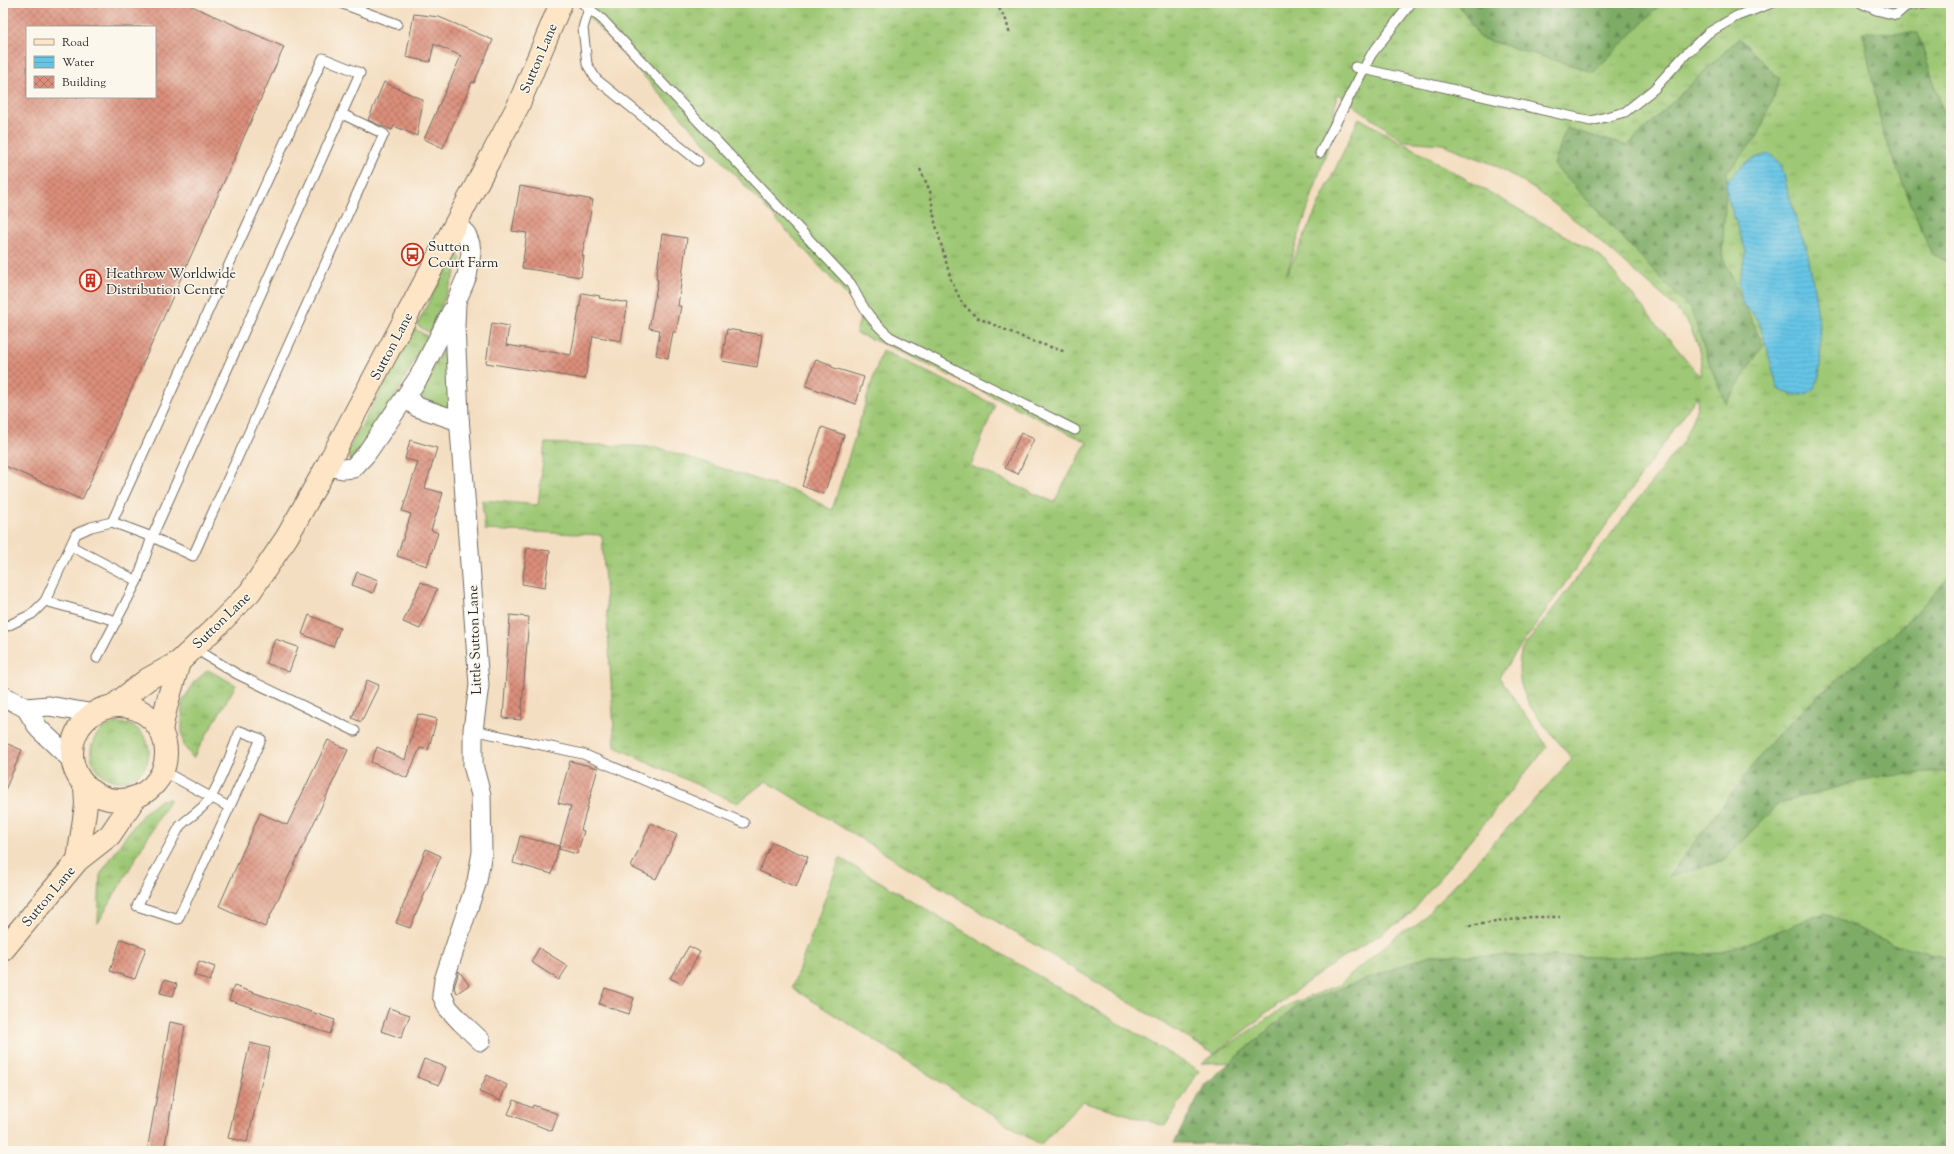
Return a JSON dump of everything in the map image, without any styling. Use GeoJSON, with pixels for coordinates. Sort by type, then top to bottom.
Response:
{"type":"FeatureCollection","features":[{"type":"Feature","properties":{"kind":"street","name":"Sutton Lane"},"geometry":{"type":"LineString","coordinates":[[104,710],[186,654],[250,592],[287,537],[327,466],[518,106],[561,3]]}},
{"type":"Feature","properties":{"kind":"street","name":"Little Sutton Lane"},"geometry":{"type":"LineString","coordinates":[[456,224],[466,234],[470,244],[471,253],[467,276],[456,302],[455,326],[459,421],[479,685],[473,730],[473,765],[481,795],[482,852],[476,881],[444,980],[442,995],[451,1013],[481,1041]]}},
{"type":"Feature","properties":{"kind":"street"},"geometry":{"type":"LineString","coordinates":[[327,466],[344,469],[351,468],[356,465],[406,397],[431,357],[456,302]]}},
{"type":"Feature","properties":{"kind":"street"},"geometry":{"type":"LineString","coordinates":[[406,397],[417,407],[459,421]]}},
{"type":"Feature","properties":{"kind":"street"},"geometry":{"type":"LineString","coordinates":[[161,732],[163,712],[186,654]]}},
{"type":"Feature","properties":{"kind":"street"},"geometry":{"type":"LineString","coordinates":[[3,696],[26,708],[39,730],[73,761]]}},
{"type":"Feature","properties":{"kind":"street"},"geometry":{"type":"LineString","coordinates":[[26,708],[49,706],[104,710],[124,706],[144,713],[154,722],[161,732],[166,745],[166,758],[163,771],[156,783],[135,798],[121,800],[108,799],[96,794],[85,785],[77,775],[73,761],[74,742],[84,722],[104,710]]}},
{"type":"Feature","properties":{"kind":"street","name":"Sutton Lane"},"geometry":{"type":"LineString","coordinates":[[78,860],[86,805],[85,785]]}},
{"type":"Feature","properties":{"kind":"street","name":"Sutton Lane"},"geometry":{"type":"LineString","coordinates":[[3,950],[78,860],[110,835],[135,798]]}},
{"type":"Feature","properties":{"kind":"lane"},"geometry":{"type":"LineString","coordinates":[[343,3],[397,24]]}},
{"type":"Feature","properties":{"kind":"lane"},"geometry":{"type":"LineString","coordinates":[[1320,154],[1360,67],[1411,3]]}},
{"type":"Feature","properties":{"kind":"lane"},"geometry":{"type":"LineString","coordinates":[[1360,67],[1591,121],[1625,112],[1654,89],[1708,32],[1737,16],[1772,3]]}},
{"type":"Feature","properties":{"kind":"lane"},"geometry":{"type":"LineString","coordinates":[[1861,3],[1876,10],[1896,15],[1905,4],[1924,3]]}},
{"type":"Feature","properties":{"kind":"lane"},"geometry":{"type":"LineString","coordinates":[[586,5],[583,28],[587,64],[596,78],[698,161]]}},
{"type":"Feature","properties":{"kind":"lane"},"geometry":{"type":"LineString","coordinates":[[586,5],[602,19],[851,284],[861,306],[873,323],[890,337],[1075,430]]}},
{"type":"Feature","properties":{"kind":"lane"},"geometry":{"type":"LineString","coordinates":[[97,658],[137,581],[152,537],[360,73],[323,58],[112,522]]}},
{"type":"Feature","properties":{"kind":"lane"},"geometry":{"type":"LineString","coordinates":[[3,628],[32,614],[45,601],[76,534],[91,527],[112,522],[152,537],[193,556],[384,134],[342,114]]}},
{"type":"Feature","properties":{"kind":"lane"},"geometry":{"type":"LineString","coordinates":[[71,546],[137,581]]}},
{"type":"Feature","properties":{"kind":"lane"},"geometry":{"type":"LineString","coordinates":[[45,601],[117,621]]}},
{"type":"Feature","properties":{"kind":"lane"},"geometry":{"type":"LineString","coordinates":[[186,654],[238,674],[355,731]]}},
{"type":"Feature","properties":{"kind":"lane"},"geometry":{"type":"LineString","coordinates":[[473,730],[583,754],[744,824]]}},
{"type":"Feature","properties":{"kind":"lane"},"geometry":{"type":"LineString","coordinates":[[240,732],[261,739],[178,919],[137,906],[180,826],[189,818],[197,814],[211,797],[240,732]]}},
{"type":"Feature","properties":{"kind":"lane"},"geometry":{"type":"LineString","coordinates":[[163,771],[229,807]]}},
{"type":"Feature","properties":{"kind":"path"},"geometry":{"type":"LineString","coordinates":[[996,3],[1006,20],[1010,35]]}},
{"type":"Feature","properties":{"kind":"path"},"geometry":{"type":"LineString","coordinates":[[920,168],[930,191],[935,222],[951,280],[962,302],[976,317],[1029,340],[1066,352]]}},
{"type":"Feature","properties":{"kind":"path"},"geometry":{"type":"LineString","coordinates":[[1469,926],[1530,917],[1560,917]]}},
{"type":"Feature","properties":{"kind":"green space"},"geometry":{"type":"Polygon","coordinates":[[[597,3],[1951,3],[1951,1049],[1202,1063],[1286,1006],[1339,985],[1400,933],[1417,925],[1572,759],[1532,709],[1525,696],[1520,682],[1519,666],[1522,649],[1684,440],[1697,407],[1698,395],[1499,677],[1547,746],[1409,916],[1319,973],[1214,1054],[766,781],[737,803],[615,747],[602,535],[485,530],[482,500],[538,505],[545,443],[656,447],[802,494],[832,510],[882,350],[995,405],[971,466],[1054,502],[1087,442],[893,348],[856,333],[862,312],[588,16],[599,7],[597,3]],[[1337,93],[1329,144],[1286,275],[1359,118],[1599,255],[1700,376],[1702,364],[1697,342],[1688,323],[1671,303],[1585,228],[1539,192],[1495,165],[1442,144],[1403,141],[1337,93]]]}},
{"type":"Feature","properties":{"kind":"green space"},"geometry":{"type":"Polygon","coordinates":[[[1458,3],[1662,3],[1594,72],[1480,38],[1458,3]]]}},
{"type":"Feature","properties":{"kind":"green space"},"geometry":{"type":"Polygon","coordinates":[[[1863,32],[1918,33],[1951,136],[1951,264],[1931,253],[1883,134],[1863,32]]]}},
{"type":"Feature","properties":{"kind":"green space"},"geometry":{"type":"Polygon","coordinates":[[[1739,38],[1780,79],[1758,136],[1727,172],[1722,256],[1763,345],[1726,404],[1711,368],[1691,310],[1554,165],[1566,128],[1627,146],[1739,38]]]}},
{"type":"Feature","properties":{"kind":"green space"},"geometry":{"type":"Polygon","coordinates":[[[455,251],[461,259],[430,333],[417,325],[455,251]]]}},
{"type":"Feature","properties":{"kind":"green space"},"geometry":{"type":"Polygon","coordinates":[[[415,329],[427,336],[395,397],[351,461],[346,454],[415,329]]]}},
{"type":"Feature","properties":{"kind":"green space"},"geometry":{"type":"Polygon","coordinates":[[[449,340],[452,406],[444,408],[421,398],[419,394],[449,340]]]}},
{"type":"Feature","properties":{"kind":"green space"},"geometry":{"type":"Polygon","coordinates":[[[1951,575],[1951,771],[1876,777],[1779,803],[1724,860],[1668,877],[1773,739],[1819,695],[1908,621],[1951,575]]]}},
{"type":"Feature","properties":{"kind":"green space"},"geometry":{"type":"Polygon","coordinates":[[[208,670],[236,685],[193,758],[184,746],[182,735],[182,703],[193,683],[208,670]]]}},
{"type":"Feature","properties":{"kind":"green space"},"geometry":{"type":"Polygon","coordinates":[[[120,723],[131,725],[144,736],[147,741],[149,752],[147,763],[136,776],[131,779],[120,781],[109,779],[96,768],[93,763],[91,752],[93,741],[104,728],[109,725],[120,723]]]}},
{"type":"Feature","properties":{"kind":"green space"},"geometry":{"type":"Polygon","coordinates":[[[170,799],[98,923],[100,875],[125,837],[144,813],[160,800],[170,799]]]}},
{"type":"Feature","properties":{"kind":"green space"},"geometry":{"type":"Polygon","coordinates":[[[840,858],[1199,1071],[1165,1126],[1083,1101],[1040,1145],[792,988],[840,858]]]}},
{"type":"Feature","properties":{"kind":"green space"},"geometry":{"type":"Polygon","coordinates":[[[1824,913],[1893,944],[1951,958],[1951,1151],[1647,1151],[1174,1143],[1205,1084],[1299,1004],[1430,955],[1621,957],[1722,953],[1824,913]]]}},
{"type":"Feature","properties":{"kind":"water"},"geometry":{"type":"Polygon","coordinates":[[[1770,154],[1782,168],[1799,230],[1807,250],[1816,300],[1820,342],[1818,377],[1814,388],[1810,392],[1801,395],[1787,393],[1778,389],[1759,321],[1742,302],[1739,282],[1746,251],[1728,199],[1726,184],[1735,172],[1745,164],[1756,158],[1770,154]]]}},
{"type":"Feature","properties":{"kind":"building","name":"Heathrow Worldwide Distribution Centre"},"geometry":{"type":"Polygon","coordinates":[[[3,3],[185,3],[284,47],[82,500],[3,465],[3,3]]]}},
{"type":"Feature","properties":{"kind":"building"},"geometry":{"type":"Polygon","coordinates":[[[414,14],[439,17],[493,40],[474,83],[472,82],[443,148],[424,139],[461,56],[434,44],[430,62],[406,57],[414,14]]]}},
{"type":"Feature","properties":{"kind":"building"},"geometry":{"type":"Polygon","coordinates":[[[384,82],[423,100],[417,136],[394,126],[392,130],[368,120],[384,82]]]}},
{"type":"Feature","properties":{"kind":"building"},"geometry":{"type":"Polygon","coordinates":[[[520,186],[593,200],[582,256],[584,256],[581,277],[522,268],[527,233],[512,231],[520,186]]]}},
{"type":"Feature","properties":{"kind":"building"},"geometry":{"type":"Polygon","coordinates":[[[662,234],[687,238],[678,306],[681,306],[676,332],[673,332],[668,358],[656,355],[660,330],[649,328],[658,280],[656,279],[662,234]]]}},
{"type":"Feature","properties":{"kind":"building"},"geometry":{"type":"Polygon","coordinates":[[[582,293],[600,296],[599,298],[628,303],[621,341],[593,336],[585,379],[486,363],[492,323],[509,326],[506,345],[571,355],[582,293]]]}},
{"type":"Feature","properties":{"kind":"building"},"geometry":{"type":"Polygon","coordinates":[[[727,329],[762,335],[757,367],[722,361],[727,329]]]}},
{"type":"Feature","properties":{"kind":"building"},"geometry":{"type":"Polygon","coordinates":[[[816,359],[832,365],[831,367],[864,377],[856,404],[806,386],[816,359]]]}},
{"type":"Feature","properties":{"kind":"building"},"geometry":{"type":"Polygon","coordinates":[[[822,427],[844,435],[824,494],[802,486],[822,427]]]}},
{"type":"Feature","properties":{"kind":"building"},"geometry":{"type":"Polygon","coordinates":[[[1021,433],[1034,439],[1018,474],[1005,468],[1021,433]]]}},
{"type":"Feature","properties":{"kind":"building"},"geometry":{"type":"Polygon","coordinates":[[[410,440],[437,448],[425,488],[443,493],[431,530],[438,533],[427,566],[397,556],[411,514],[402,511],[418,462],[405,459],[410,440]]]}},
{"type":"Feature","properties":{"kind":"building"},"geometry":{"type":"Polygon","coordinates":[[[527,548],[550,551],[545,588],[522,584],[527,548]]]}},
{"type":"Feature","properties":{"kind":"building"},"geometry":{"type":"Polygon","coordinates":[[[357,572],[378,580],[373,593],[352,585],[357,572]]]}},
{"type":"Feature","properties":{"kind":"building"},"geometry":{"type":"Polygon","coordinates":[[[421,582],[437,589],[420,629],[403,622],[421,582]]]}},
{"type":"Feature","properties":{"kind":"building"},"geometry":{"type":"Polygon","coordinates":[[[309,615],[340,628],[333,647],[302,634],[309,615]]]}},
{"type":"Feature","properties":{"kind":"building"},"geometry":{"type":"Polygon","coordinates":[[[510,615],[529,617],[521,720],[503,718],[510,615]]]}},
{"type":"Feature","properties":{"kind":"building"},"geometry":{"type":"Polygon","coordinates":[[[275,639],[298,647],[289,672],[266,663],[275,639]]]}},
{"type":"Feature","properties":{"kind":"building"},"geometry":{"type":"Polygon","coordinates":[[[367,680],[379,685],[361,722],[352,718],[367,680]]]}},
{"type":"Feature","properties":{"kind":"building"},"geometry":{"type":"Polygon","coordinates":[[[418,714],[437,719],[428,750],[420,748],[407,778],[371,762],[377,747],[405,760],[418,714]]]}},
{"type":"Feature","properties":{"kind":"building"},"geometry":{"type":"Polygon","coordinates":[[[328,740],[348,750],[265,927],[219,906],[260,813],[287,825],[328,740]]]}},
{"type":"Feature","properties":{"kind":"building"},"geometry":{"type":"Polygon","coordinates":[[[3,742],[22,750],[3,795],[3,742]]]}},
{"type":"Feature","properties":{"kind":"building"},"geometry":{"type":"Polygon","coordinates":[[[570,761],[598,768],[581,830],[584,831],[577,854],[559,849],[571,806],[558,803],[570,761]]]}},
{"type":"Feature","properties":{"kind":"building"},"geometry":{"type":"Polygon","coordinates":[[[651,823],[677,835],[656,879],[631,867],[651,823]]]}},
{"type":"Feature","properties":{"kind":"building"},"geometry":{"type":"Polygon","coordinates":[[[520,836],[559,846],[552,874],[513,863],[520,836]]]}},
{"type":"Feature","properties":{"kind":"building"},"geometry":{"type":"Polygon","coordinates":[[[772,842],[808,857],[796,887],[759,871],[772,842]]]}},
{"type":"Feature","properties":{"kind":"building"},"geometry":{"type":"Polygon","coordinates":[[[426,849],[441,856],[410,928],[396,923],[426,849]]]}},
{"type":"Feature","properties":{"kind":"building"},"geometry":{"type":"Polygon","coordinates":[[[121,939],[146,948],[135,979],[110,971],[121,939]]]}},
{"type":"Feature","properties":{"kind":"building"},"geometry":{"type":"Polygon","coordinates":[[[689,946],[700,952],[682,984],[670,978],[689,946]]]}},
{"type":"Feature","properties":{"kind":"building"},"geometry":{"type":"Polygon","coordinates":[[[539,948],[568,966],[559,980],[531,962],[539,948]]]}},
{"type":"Feature","properties":{"kind":"building"},"geometry":{"type":"Polygon","coordinates":[[[199,961],[215,967],[210,981],[194,975],[199,961]]]}},
{"type":"Feature","properties":{"kind":"building"},"geometry":{"type":"Polygon","coordinates":[[[459,971],[469,985],[457,993],[454,988],[459,971]]]}},
{"type":"Feature","properties":{"kind":"building"},"geometry":{"type":"Polygon","coordinates":[[[164,980],[177,984],[173,996],[160,993],[164,980]]]}},
{"type":"Feature","properties":{"kind":"building"},"geometry":{"type":"Polygon","coordinates":[[[234,986],[335,1020],[330,1034],[229,1000],[234,986]]]}},
{"type":"Feature","properties":{"kind":"building"},"geometry":{"type":"Polygon","coordinates":[[[605,988],[634,998],[629,1014],[599,1004],[605,988]]]}},
{"type":"Feature","properties":{"kind":"building"},"geometry":{"type":"Polygon","coordinates":[[[389,1008],[410,1015],[401,1038],[381,1031],[389,1008]]]}},
{"type":"Feature","properties":{"kind":"building"},"geometry":{"type":"Polygon","coordinates":[[[170,1022],[185,1025],[164,1151],[147,1151],[170,1022]]]}},
{"type":"Feature","properties":{"kind":"building"},"geometry":{"type":"Polygon","coordinates":[[[250,1043],[270,1048],[247,1142],[228,1138],[250,1043]]]}},
{"type":"Feature","properties":{"kind":"building"},"geometry":{"type":"Polygon","coordinates":[[[424,1059],[446,1067],[439,1085],[417,1077],[424,1059]]]}},
{"type":"Feature","properties":{"kind":"building"},"geometry":{"type":"Polygon","coordinates":[[[487,1075],[507,1085],[500,1101],[479,1092],[487,1075]]]}},
{"type":"Feature","properties":{"kind":"building"},"geometry":{"type":"Polygon","coordinates":[[[514,1100],[532,1108],[533,1105],[558,1114],[552,1131],[508,1114],[514,1100]]]}},
{"type":"Feature","properties":{"kind":"place","name":"Sutton Court Farm"},"geometry":{"type":"Point","coordinates":[412,254]}},
{"type":"Feature","properties":{"kind":"place","name":"Heathrow Worldwide Distribution Centre"},"geometry":{"type":"Point","coordinates":[91,281]}}]}
